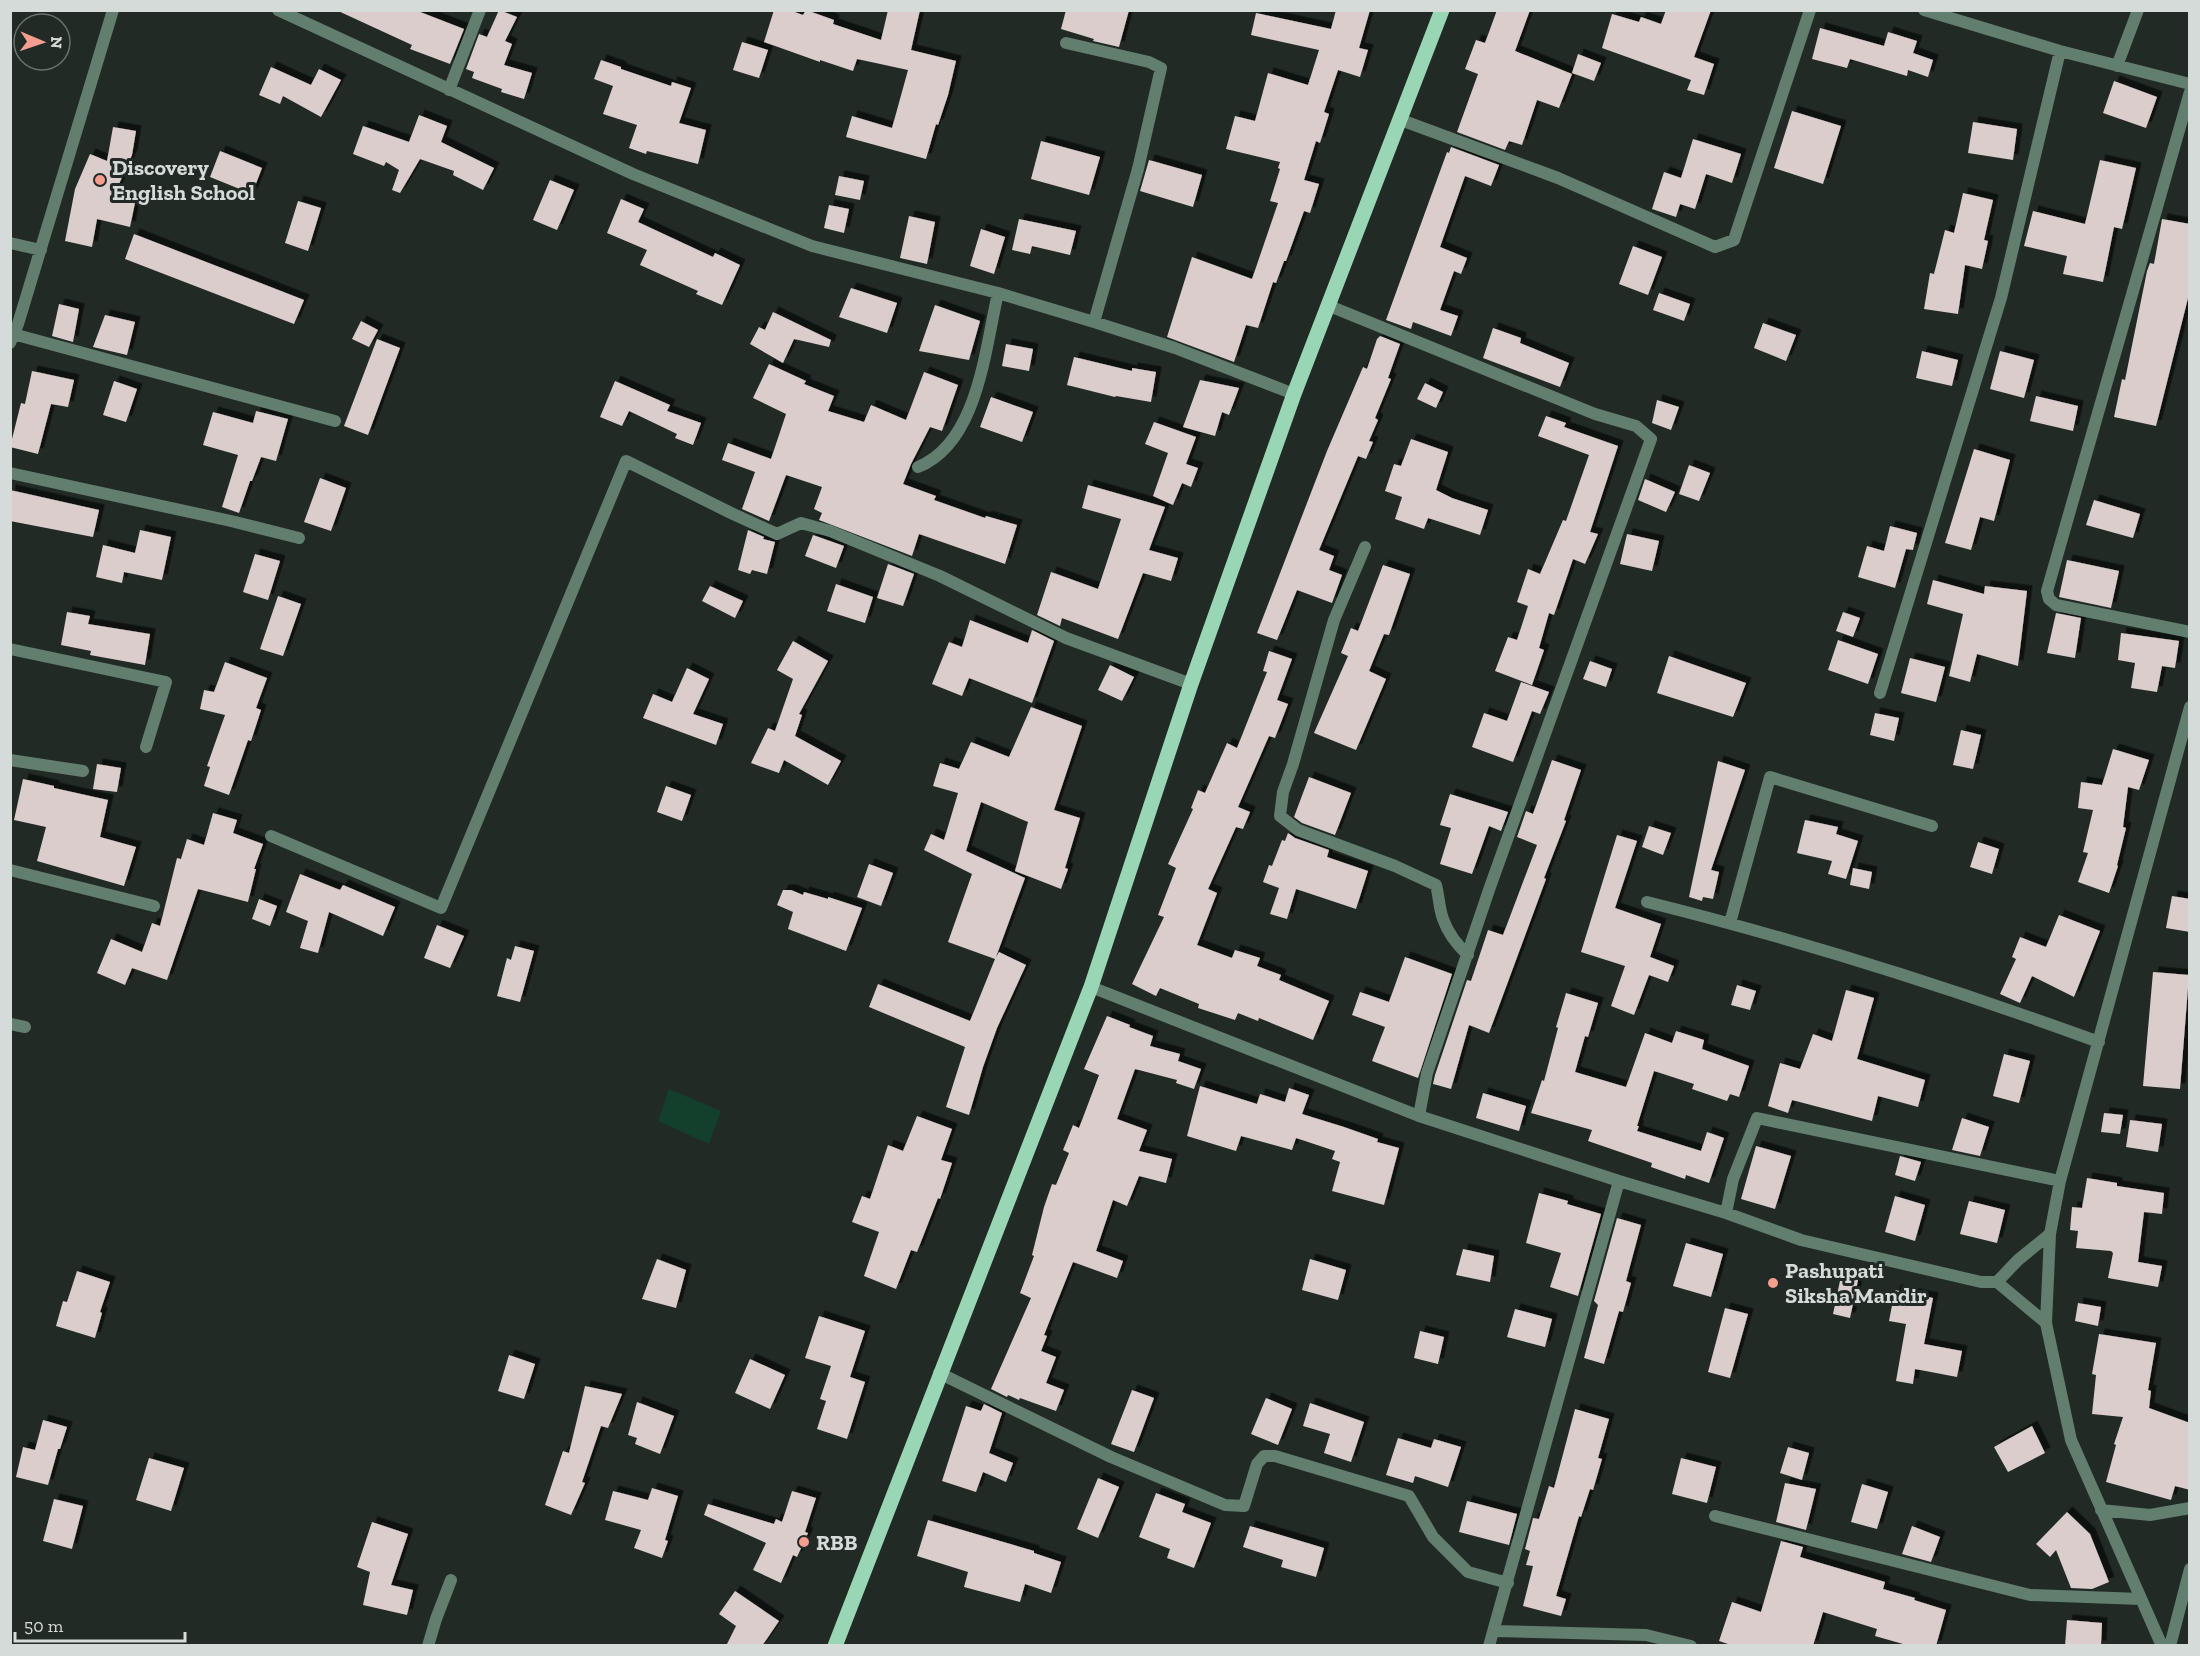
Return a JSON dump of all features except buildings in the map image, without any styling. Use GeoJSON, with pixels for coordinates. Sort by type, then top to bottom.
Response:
{"type":"FeatureCollection","features":[{"type":"Feature","properties":{"kind":"main road"},"geometry":{"type":"LineString","coordinates":[[835,1646],[1090,987],[1191,684],[1294,394],[1442,10]]}},
{"type":"Feature","properties":{"kind":"street"},"geometry":{"type":"LineString","coordinates":[[113,10],[12,339],[335,421]]}},
{"type":"Feature","properties":{"kind":"street"},"geometry":{"type":"LineString","coordinates":[[278,10],[633,174],[812,246],[998,293],[1095,322],[1175,348],[1294,394]]}},
{"type":"Feature","properties":{"kind":"street"},"geometry":{"type":"LineString","coordinates":[[449,90],[480,10]]}},
{"type":"Feature","properties":{"kind":"street"},"geometry":{"type":"LineString","coordinates":[[1401,120],[1558,178],[1715,247],[1734,240],[1810,10]]}},
{"type":"Feature","properties":{"kind":"street"},"geometry":{"type":"LineString","coordinates":[[1924,10],[2060,51],[2190,84]]}},
{"type":"Feature","properties":{"kind":"street"},"geometry":{"type":"LineString","coordinates":[[2117,66],[2138,10]]}},
{"type":"Feature","properties":{"kind":"street"},"geometry":{"type":"LineString","coordinates":[[1066,43],[1149,62],[1161,68],[1138,168],[1095,322]]}},
{"type":"Feature","properties":{"kind":"street"},"geometry":{"type":"LineString","coordinates":[[1880,693],[2001,298],[2060,51]]}},
{"type":"Feature","properties":{"kind":"street"},"geometry":{"type":"LineString","coordinates":[[2190,92],[2048,591],[2049,599],[2056,605],[2190,632]]}},
{"type":"Feature","properties":{"kind":"street"},"geometry":{"type":"LineString","coordinates":[[10,243],[41,250]]}},
{"type":"Feature","properties":{"kind":"street"},"geometry":{"type":"LineString","coordinates":[[918,467],[930,463],[947,447],[961,428],[978,385],[998,293]]}},
{"type":"Feature","properties":{"kind":"street"},"geometry":{"type":"LineString","coordinates":[[1327,305],[1595,414],[1636,426],[1651,440],[1426,1073],[1419,1116]]}},
{"type":"Feature","properties":{"kind":"street"},"geometry":{"type":"LineString","coordinates":[[271,836],[441,908],[626,461],[777,534],[801,523],[830,531],[932,573],[1066,638],[1191,684]]}},
{"type":"Feature","properties":{"kind":"street"},"geometry":{"type":"LineString","coordinates":[[10,473],[299,538]]}},
{"type":"Feature","properties":{"kind":"street"},"geometry":{"type":"LineString","coordinates":[[1365,547],[1334,620],[1293,765],[1283,792],[1280,816],[1298,830],[1395,866],[1436,885],[1442,918],[1455,943],[1468,955]]}},
{"type":"Feature","properties":{"kind":"street"},"geometry":{"type":"LineString","coordinates":[[10,649],[166,682],[146,747]]}},
{"type":"Feature","properties":{"kind":"street"},"geometry":{"type":"LineString","coordinates":[[2162,1646],[2071,1440],[2046,1323],[2050,1234],[2060,1181],[2190,707]]}},
{"type":"Feature","properties":{"kind":"street"},"geometry":{"type":"LineString","coordinates":[[10,759],[83,771]]}},
{"type":"Feature","properties":{"kind":"street"},"geometry":{"type":"LineString","coordinates":[[1730,923],[1770,777],[1932,826]]}},
{"type":"Feature","properties":{"kind":"street"},"geometry":{"type":"LineString","coordinates":[[10,870],[154,906]]}},
{"type":"Feature","properties":{"kind":"street"},"geometry":{"type":"LineString","coordinates":[[1647,902],[1730,923],[1988,1002],[2099,1042]]}},
{"type":"Feature","properties":{"kind":"street"},"geometry":{"type":"LineString","coordinates":[[1090,987],[1419,1116],[1726,1213],[1801,1240],[1981,1282],[1997,1282],[2046,1323]]}},
{"type":"Feature","properties":{"kind":"street"},"geometry":{"type":"LineString","coordinates":[[10,1024],[25,1028]]}},
{"type":"Feature","properties":{"kind":"street"},"geometry":{"type":"LineString","coordinates":[[1726,1213],[1733,1179],[1757,1118],[2060,1181]]}},
{"type":"Feature","properties":{"kind":"street"},"geometry":{"type":"LineString","coordinates":[[1489,1646],[1619,1181]]}},
{"type":"Feature","properties":{"kind":"street"},"geometry":{"type":"LineString","coordinates":[[1997,1282],[2018,1260],[2050,1234]]}},
{"type":"Feature","properties":{"kind":"street"},"geometry":{"type":"LineString","coordinates":[[939,1373],[1111,1457],[1225,1505],[1244,1506],[1257,1464],[1264,1456],[1275,1456],[1409,1496],[1433,1537],[1468,1572],[1508,1583]]}},
{"type":"Feature","properties":{"kind":"street"},"geometry":{"type":"LineString","coordinates":[[2102,1510],[2150,1515],[2190,1508]]}},
{"type":"Feature","properties":{"kind":"street"},"geometry":{"type":"LineString","coordinates":[[1715,1516],[2030,1595],[2141,1599]]}},
{"type":"Feature","properties":{"kind":"street"},"geometry":{"type":"LineString","coordinates":[[2170,1646],[2190,1569]]}},
{"type":"Feature","properties":{"kind":"street"},"geometry":{"type":"LineString","coordinates":[[428,1646],[451,1580]]}},
{"type":"Feature","properties":{"kind":"street"},"geometry":{"type":"LineString","coordinates":[[1494,1631],[1646,1635],[1691,1646]]}},
{"type":"Feature","properties":{"kind":"green space"},"geometry":{"type":"Polygon","coordinates":[[[669,1089],[721,1111],[709,1144],[658,1121],[669,1089]]]}},
{"type":"Feature","properties":{"kind":"place","name":"Discovery English School"},"geometry":{"type":"Point","coordinates":[100,180]}},
{"type":"Feature","properties":{"kind":"place","name":"Pashupati Siksha Mandir"},"geometry":{"type":"Point","coordinates":[1773,1283]}},
{"type":"Feature","properties":{"kind":"place","name":"RBB"},"geometry":{"type":"Point","coordinates":[804,1542]}}]}
